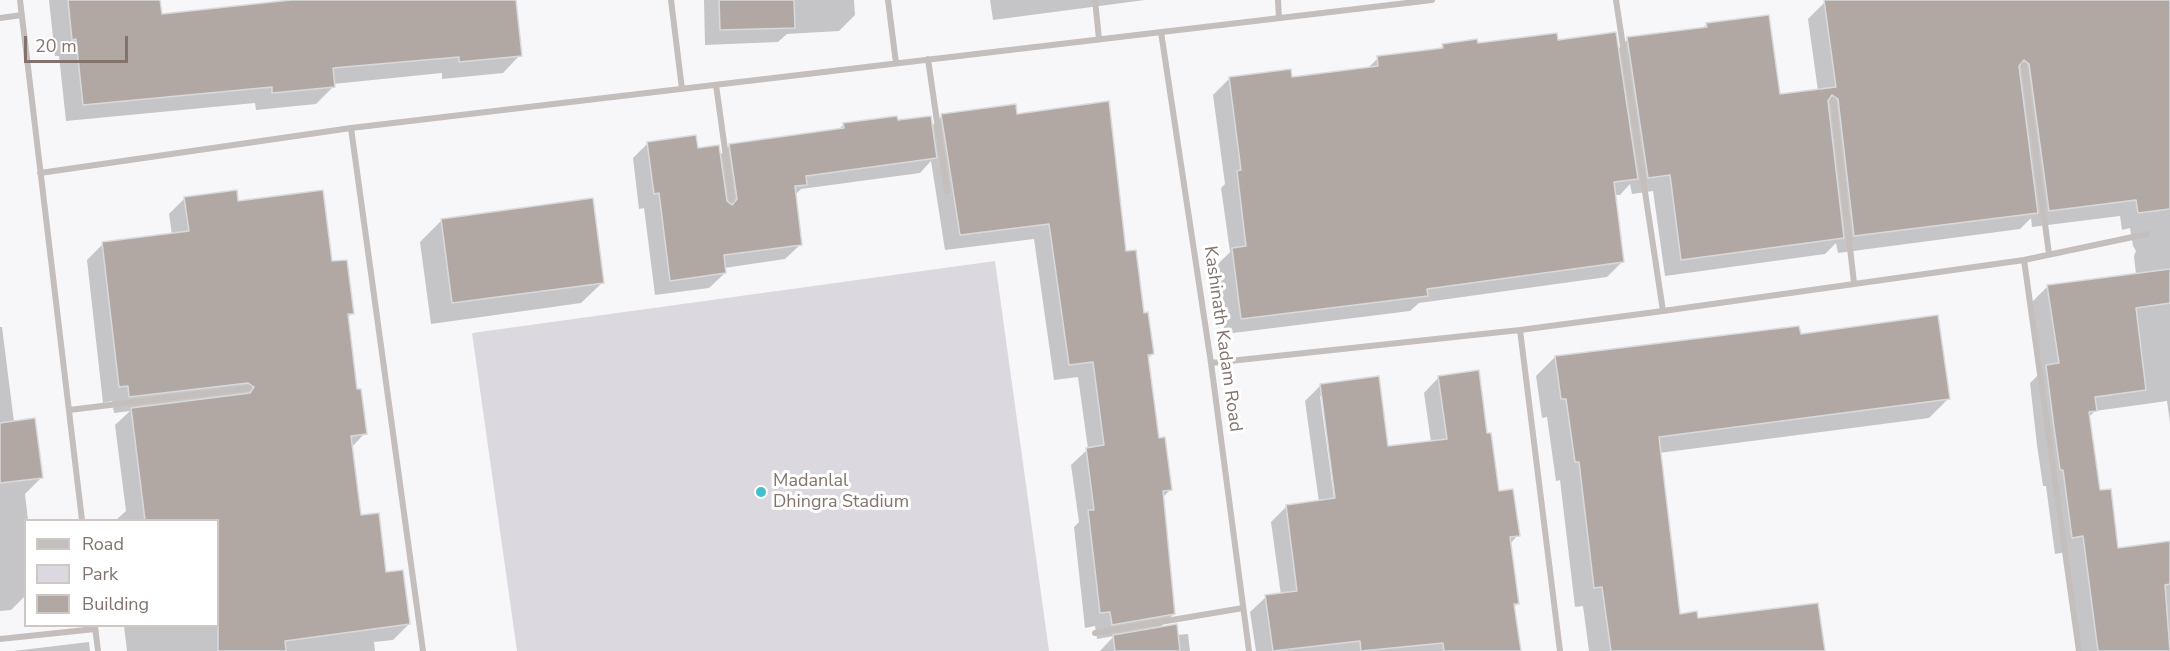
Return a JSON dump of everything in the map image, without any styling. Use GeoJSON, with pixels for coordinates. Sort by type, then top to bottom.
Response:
{"type":"FeatureCollection","features":[{"type":"Feature","properties":{"kind":"street"},"geometry":{"type":"LineString","coordinates":[[20,0],[82,519]]}},
{"type":"Feature","properties":{"kind":"street"},"geometry":{"type":"LineString","coordinates":[[670,0],[682,88]]}},
{"type":"Feature","properties":{"kind":"street"},"geometry":{"type":"LineString","coordinates":[[888,0],[896,63]]}},
{"type":"Feature","properties":{"kind":"street"},"geometry":{"type":"LineString","coordinates":[[1095,0],[1099,39]]}},
{"type":"Feature","properties":{"kind":"street"},"geometry":{"type":"LineString","coordinates":[[1278,0],[1279,18]]}},
{"type":"Feature","properties":{"kind":"street"},"geometry":{"type":"LineString","coordinates":[[40,173],[351,128],[1432,0]]}},
{"type":"Feature","properties":{"kind":"street"},"geometry":{"type":"LineString","coordinates":[[1616,0],[1663,311]]}},
{"type":"Feature","properties":{"kind":"street"},"geometry":{"type":"LineString","coordinates":[[0,18],[22,15]]}},
{"type":"Feature","properties":{"kind":"street","name":"Kashinath Kadam Road"},"geometry":{"type":"LineString","coordinates":[[1161,32],[1211,363],[1249,651]]}},
{"type":"Feature","properties":{"kind":"street"},"geometry":{"type":"LineString","coordinates":[[928,59],[947,191]]}},
{"type":"Feature","properties":{"kind":"street"},"geometry":{"type":"LineString","coordinates":[[2024,65],[2049,254]]}},
{"type":"Feature","properties":{"kind":"street"},"geometry":{"type":"LineString","coordinates":[[716,84],[732,200]]}},
{"type":"Feature","properties":{"kind":"street"},"geometry":{"type":"LineString","coordinates":[[1833,100],[1854,283]]}},
{"type":"Feature","properties":{"kind":"street"},"geometry":{"type":"LineString","coordinates":[[351,128],[423,651]]}},
{"type":"Feature","properties":{"kind":"street"},"geometry":{"type":"LineString","coordinates":[[1211,363],[1520,330],[1663,311],[2024,260],[2147,234]]}},
{"type":"Feature","properties":{"kind":"street"},"geometry":{"type":"LineString","coordinates":[[2024,260],[2079,651]]}},
{"type":"Feature","properties":{"kind":"street"},"geometry":{"type":"LineString","coordinates":[[1520,330],[1560,651]]}},
{"type":"Feature","properties":{"kind":"street"},"geometry":{"type":"LineString","coordinates":[[69,410],[249,388]]}},
{"type":"Feature","properties":{"kind":"street"},"geometry":{"type":"LineString","coordinates":[[1095,633],[1243,608]]}},
{"type":"Feature","properties":{"kind":"street"},"geometry":{"type":"LineString","coordinates":[[0,639],[95,627],[98,651]]}},
{"type":"Feature","properties":{"kind":"green space","name":"Madanlal Dhingra Stadium"},"geometry":{"type":"Polygon","coordinates":[[[995,261],[1049,651],[517,651],[472,333],[995,261]]]}},
{"type":"Feature","properties":{"kind":"building"},"geometry":{"type":"Polygon","coordinates":[[[68,0],[160,0],[162,14],[291,0],[516,0],[522,56],[459,62],[459,57],[333,68],[335,87],[272,93],[272,87],[83,105],[76,39],[72,40],[68,0]]]}},
{"type":"Feature","properties":{"kind":"building"},"geometry":{"type":"Polygon","coordinates":[[[719,0],[794,0],[795,28],[720,30],[719,0]]]}},
{"type":"Feature","properties":{"kind":"building"},"geometry":{"type":"Polygon","coordinates":[[[1824,0],[2170,0],[2170,209],[2138,213],[2136,200],[2049,211],[2029,64],[2024,60],[2019,66],[2038,213],[1854,236],[1838,99],[1832,95],[1828,101],[1844,238],[1681,260],[1670,175],[1648,178],[1627,37],[1707,27],[1706,23],[1769,15],[1780,94],[1836,87],[1824,0]]]}},
{"type":"Feature","properties":{"kind":"building"},"geometry":{"type":"Polygon","coordinates":[[[1616,32],[1638,179],[1614,182],[1624,262],[1427,289],[1428,296],[1241,319],[1232,248],[1246,246],[1237,171],[1241,170],[1229,77],[1291,69],[1292,77],[1378,66],[1377,56],[1443,48],[1442,44],[1477,39],[1478,43],[1557,33],[1558,40],[1616,32]]]}},
{"type":"Feature","properties":{"kind":"building"},"geometry":{"type":"Polygon","coordinates":[[[1109,101],[1126,251],[1136,250],[1144,313],[1148,312],[1154,354],[1148,355],[1159,438],[1165,437],[1172,490],[1163,491],[1175,614],[1112,625],[1110,612],[1100,613],[1088,510],[1094,510],[1086,448],[1104,445],[1093,362],[1069,365],[1049,224],[960,235],[941,114],[1016,104],[1017,114],[1109,101]]]}},
{"type":"Feature","properties":{"kind":"building"},"geometry":{"type":"Polygon","coordinates":[[[897,116],[898,120],[931,116],[937,158],[806,176],[807,185],[795,186],[802,245],[724,255],[726,273],[670,281],[659,193],[654,194],[647,142],[696,135],[698,148],[719,145],[727,201],[732,205],[737,199],[729,144],[844,128],[843,123],[897,116]]]}},
{"type":"Feature","properties":{"kind":"building"},"geometry":{"type":"Polygon","coordinates":[[[237,190],[238,201],[323,190],[332,261],[347,260],[354,314],[348,314],[357,389],[361,389],[367,434],[351,436],[361,515],[379,513],[386,572],[403,570],[410,624],[285,641],[286,651],[218,651],[219,519],[145,519],[131,408],[250,393],[254,387],[248,383],[129,397],[128,386],[119,387],[102,242],[189,231],[184,197],[237,190]]]}},
{"type":"Feature","properties":{"kind":"building"},"geometry":{"type":"Polygon","coordinates":[[[593,198],[604,283],[452,303],[441,219],[593,198]]]}},
{"type":"Feature","properties":{"kind":"building"},"geometry":{"type":"Polygon","coordinates":[[[2170,269],[2170,303],[2136,308],[2146,390],[2095,397],[2097,411],[2089,412],[2100,490],[2111,489],[2118,548],[2170,541],[2170,584],[2165,585],[2170,651],[2098,651],[2083,536],[2072,538],[2063,470],[2060,470],[2054,427],[2046,365],[2059,363],[2047,285],[2170,269]]]}},
{"type":"Feature","properties":{"kind":"building"},"geometry":{"type":"Polygon","coordinates":[[[1938,315],[1950,399],[1659,437],[1680,614],[1697,611],[1698,618],[1818,603],[1825,651],[1611,651],[1602,587],[1594,588],[1579,462],[1575,462],[1566,399],[1561,399],[1555,356],[1799,326],[1801,334],[1938,315]]]}},
{"type":"Feature","properties":{"kind":"building"},"geometry":{"type":"Polygon","coordinates":[[[1479,370],[1487,433],[1491,433],[1499,491],[1513,489],[1520,536],[1510,537],[1519,604],[1514,604],[1521,651],[1444,651],[1443,643],[1361,651],[1360,641],[1273,651],[1265,595],[1297,591],[1286,505],[1335,498],[1320,384],[1379,376],[1388,446],[1447,439],[1438,376],[1479,370]]]}},
{"type":"Feature","properties":{"kind":"building"},"geometry":{"type":"Polygon","coordinates":[[[35,418],[43,478],[0,483],[0,423],[35,418]]]}},
{"type":"Feature","properties":{"kind":"building"},"geometry":{"type":"Polygon","coordinates":[[[1177,624],[1180,651],[1115,651],[1113,635],[1177,624]]]}},
{"type":"Feature","properties":{"kind":"place","name":"Madanlal Dhingra Stadium"},"geometry":{"type":"Point","coordinates":[761,492]}}]}
